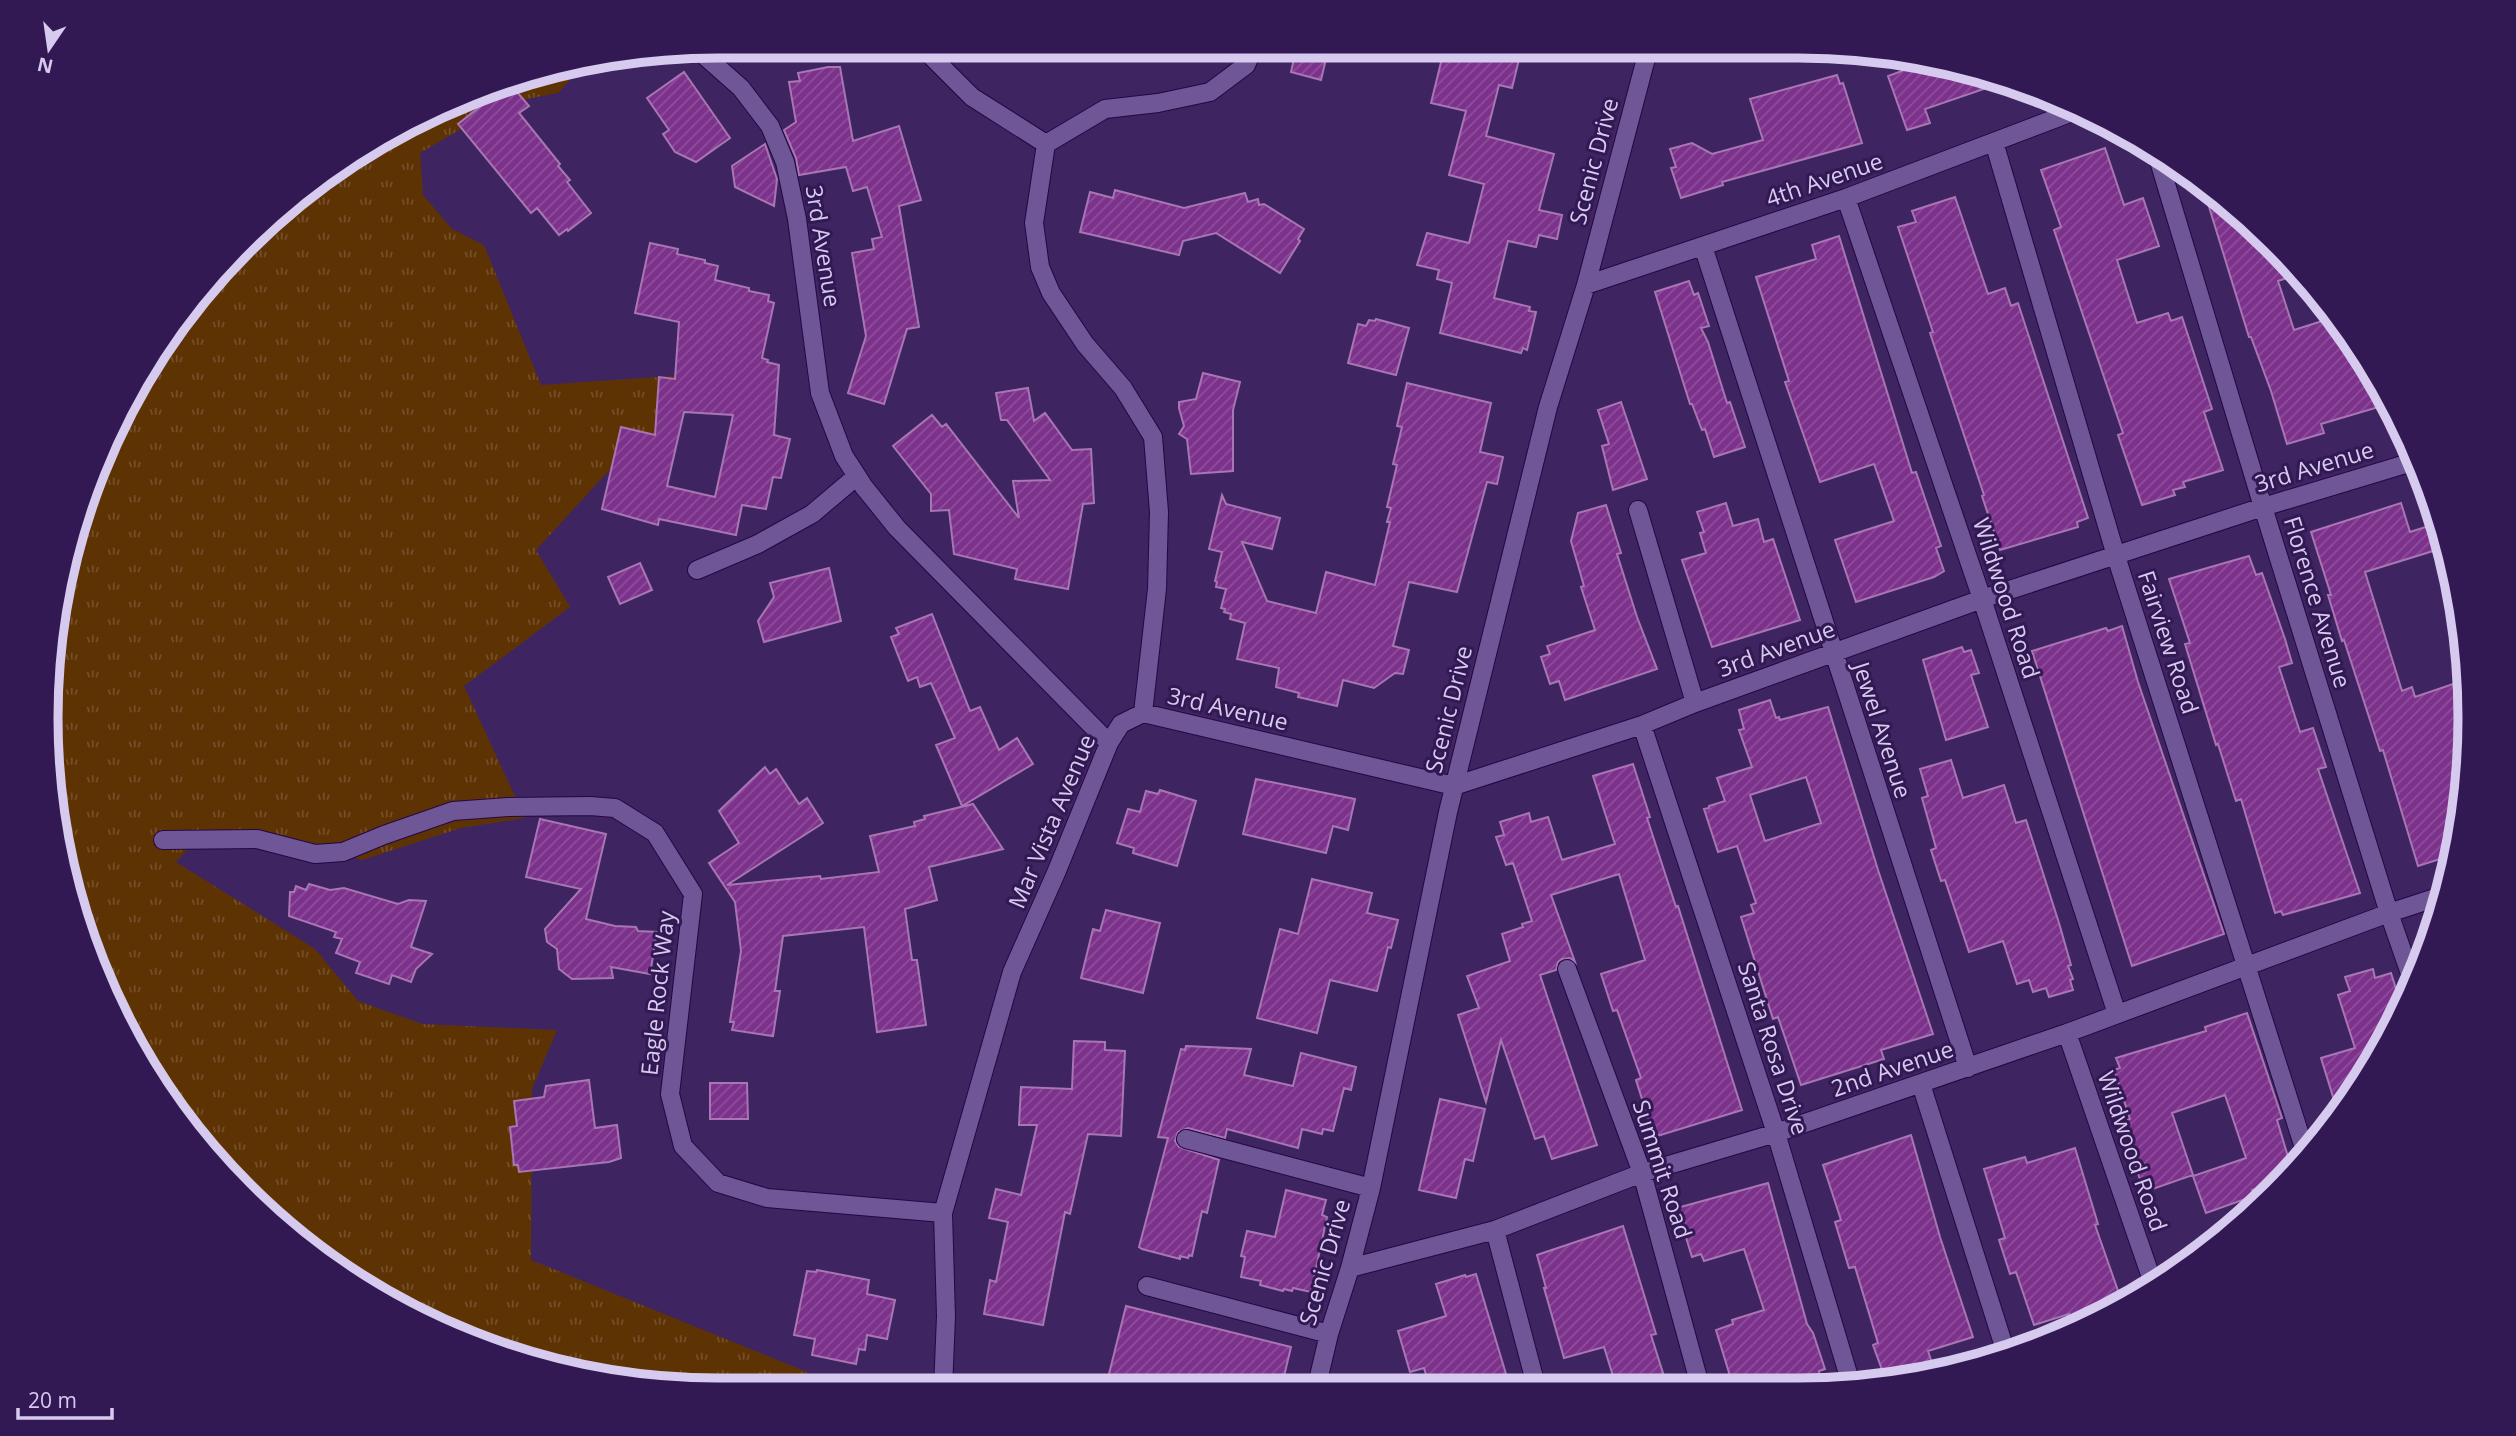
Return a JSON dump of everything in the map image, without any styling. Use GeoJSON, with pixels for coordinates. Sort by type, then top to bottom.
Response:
{"type":"FeatureCollection","features":[{"type":"Feature","properties":{"kind":"street","name":"3rd Avenue"},"geometry":{"type":"LineString","coordinates":[[707,58],[748,98],[770,126],[785,162],[797,219],[820,393],[844,456],[897,528],[1109,743]]}},
{"type":"Feature","properties":{"kind":"street"},"geometry":{"type":"LineString","coordinates":[[933,58],[972,97],[1046,144]]}},
{"type":"Feature","properties":{"kind":"street"},"geometry":{"type":"LineString","coordinates":[[1046,144],[1105,109],[1158,103],[1210,92],[1246,65],[1249,58]]}},
{"type":"Feature","properties":{"kind":"street","name":"Scenic Drive"},"geometry":{"type":"LineString","coordinates":[[1319,1378],[1371,1188],[1454,786],[1548,407],[1586,285],[1646,58]]}},
{"type":"Feature","properties":{"kind":"street","name":"4th Avenue"},"geometry":{"type":"LineString","coordinates":[[1586,285],[1846,198],[2066,115]]}},
{"type":"Feature","properties":{"kind":"street","name":"Fairview Road"},"geometry":{"type":"LineString","coordinates":[[1994,142],[2116,556],[2303,1143]]}},
{"type":"Feature","properties":{"kind":"street"},"geometry":{"type":"LineString","coordinates":[[1046,144],[1034,222],[1040,267],[1051,293],[1085,344],[1123,388],[1153,437],[1159,512],[1157,576],[1143,713]]}},
{"type":"Feature","properties":{"kind":"street","name":"Florence Avenue"},"geometry":{"type":"LineString","coordinates":[[2161,166],[2263,507],[2409,969]]}},
{"type":"Feature","properties":{"kind":"street","name":"Wildwood Road"},"geometry":{"type":"LineString","coordinates":[[1846,198],[1982,599],[2117,1014]]}},
{"type":"Feature","properties":{"kind":"street","name":"Jewel Avenue"},"geometry":{"type":"LineString","coordinates":[[1703,246],[1968,1068]]}},
{"type":"Feature","properties":{"kind":"street","name":"3rd Avenue"},"geometry":{"type":"LineString","coordinates":[[1143,713],[1454,786],[1642,725],[1695,703],[1982,599],[2263,507],[2407,464]]}},
{"type":"Feature","properties":{"kind":"street"},"geometry":{"type":"LineString","coordinates":[[697,570],[758,544],[812,514],[857,476]]}},
{"type":"Feature","properties":{"kind":"street"},"geometry":{"type":"LineString","coordinates":[[1638,510],[1695,703]]}},
{"type":"Feature","properties":{"kind":"street","name":"Mar Vista Avenue"},"geometry":{"type":"LineString","coordinates":[[943,1378],[946,1316],[943,1213],[1012,972],[1109,743],[1121,724],[1143,713]]}},
{"type":"Feature","properties":{"kind":"street","name":"Santa Rosa Drive"},"geometry":{"type":"LineString","coordinates":[[1642,725],[1776,1133],[1849,1376]]}},
{"type":"Feature","properties":{"kind":"street","name":"Eagle Rock Way"},"geometry":{"type":"LineString","coordinates":[[163,840],[257,839],[315,854],[343,852],[453,811],[508,807],[615,808],[654,833],[693,894],[670,1094],[682,1146],[718,1182],[767,1198],[943,1213]]}},
{"type":"Feature","properties":{"kind":"street","name":"2nd Avenue"},"geometry":{"type":"LineString","coordinates":[[1350,1268],[1495,1230],[1642,1173],[1776,1133],[1968,1068],[2433,899]]}},
{"type":"Feature","properties":{"kind":"street","name":"Summit Road"},"geometry":{"type":"LineString","coordinates":[[1567,968],[1642,1173],[1698,1378]]}},
{"type":"Feature","properties":{"kind":"street","name":"Wildwood Road"},"geometry":{"type":"LineString","coordinates":[[2067,1033],[2151,1276]]}},
{"type":"Feature","properties":{"kind":"street"},"geometry":{"type":"LineString","coordinates":[[1921,1084],[2004,1345]]}},
{"type":"Feature","properties":{"kind":"street"},"geometry":{"type":"LineString","coordinates":[[1186,1139],[1371,1188]]}},
{"type":"Feature","properties":{"kind":"street"},"geometry":{"type":"LineString","coordinates":[[1495,1230],[1534,1378]]}},
{"type":"Feature","properties":{"kind":"street"},"geometry":{"type":"LineString","coordinates":[[1147,1286],[1329,1334]]}},
{"type":"Feature","properties":{"kind":"green space"},"geometry":{"type":"Polygon","coordinates":[[[576,73],[558,93],[505,103],[420,153],[423,195],[452,229],[484,245],[541,385],[687,375],[676,437],[614,465],[536,550],[570,607],[464,686],[525,818],[461,828],[362,860],[293,842],[200,836],[176,862],[315,949],[358,1001],[422,1024],[557,1030],[532,1089],[531,1260],[807,1372],[805,1378],[675,1377],[589,1366],[547,1356],[465,1328],[388,1290],[351,1267],[316,1242],[251,1185],[194,1120],[169,1085],[146,1048],[108,971],[80,889],[70,847],[59,761],[58,718],[63,632],[70,589],[80,547],[108,465],[146,388],[169,351],[194,316],[251,251],[316,194],[351,169],[388,146],[465,108],[547,80],[576,73]]]}},
{"type":"Feature","properties":{"kind":"building"},"geometry":{"type":"Polygon","coordinates":[[[1294,58],[1326,58],[1321,80],[1291,72],[1294,58]]]}},
{"type":"Feature","properties":{"kind":"building"},"geometry":{"type":"Polygon","coordinates":[[[1442,58],[1519,58],[1512,88],[1499,85],[1486,136],[1554,154],[1539,210],[1562,215],[1557,239],[1539,235],[1536,247],[1508,241],[1494,298],[1530,307],[1529,311],[1536,312],[1527,350],[1523,348],[1521,353],[1440,333],[1452,283],[1437,279],[1439,270],[1417,265],[1427,233],[1469,243],[1484,184],[1449,175],[1466,111],[1431,103],[1442,58]]]}},
{"type":"Feature","properties":{"kind":"building"},"geometry":{"type":"Polygon","coordinates":[[[1900,66],[1990,87],[1925,109],[1930,123],[1907,130],[1888,76],[1902,71],[1900,66]]]}},
{"type":"Feature","properties":{"kind":"building"},"geometry":{"type":"Polygon","coordinates":[[[840,67],[853,141],[899,126],[921,200],[899,206],[919,327],[907,329],[884,404],[848,393],[866,336],[852,253],[874,249],[872,239],[882,237],[867,187],[853,191],[846,167],[799,175],[796,158],[784,130],[796,122],[789,82],[800,81],[798,73],[840,67]]]}},
{"type":"Feature","properties":{"kind":"building"},"geometry":{"type":"Polygon","coordinates":[[[684,72],[730,138],[696,162],[675,152],[663,134],[669,130],[647,98],[684,72]]]}},
{"type":"Feature","properties":{"kind":"building"},"geometry":{"type":"Polygon","coordinates":[[[1837,75],[1840,84],[1843,83],[1862,143],[1722,182],[1723,185],[1681,198],[1671,168],[1676,167],[1670,149],[1692,143],[1712,154],[1763,140],[1750,99],[1837,75]]]}},
{"type":"Feature","properties":{"kind":"building"},"geometry":{"type":"Polygon","coordinates":[[[515,90],[529,106],[519,113],[560,164],[558,166],[570,180],[567,182],[591,213],[559,235],[537,208],[531,213],[458,124],[490,99],[515,90]]]}},
{"type":"Feature","properties":{"kind":"building"},"geometry":{"type":"Polygon","coordinates":[[[765,144],[777,179],[774,206],[735,187],[732,166],[765,144]]]}},
{"type":"Feature","properties":{"kind":"building"},"geometry":{"type":"Polygon","coordinates":[[[2105,148],[2124,205],[2143,198],[2159,246],[2117,260],[2137,323],[2168,313],[2171,321],[2182,317],[2212,409],[2204,412],[2223,470],[2183,482],[2185,487],[2173,490],[2175,495],[2142,505],[2118,435],[2123,433],[2054,230],[2061,227],[2041,170],[2105,148]]]}},
{"type":"Feature","properties":{"kind":"building"},"geometry":{"type":"Polygon","coordinates":[[[1115,190],[1184,208],[1245,193],[1248,202],[1258,199],[1259,205],[1264,204],[1304,229],[1298,239],[1300,241],[1280,273],[1216,233],[1183,241],[1179,255],[1080,232],[1090,192],[1113,198],[1115,190]]]}},
{"type":"Feature","properties":{"kind":"building"},"geometry":{"type":"Polygon","coordinates":[[[1955,197],[1988,294],[2005,288],[2011,306],[2018,303],[2088,518],[2077,522],[2078,527],[2000,550],[1898,227],[1916,222],[1912,211],[1955,197]]]}},
{"type":"Feature","properties":{"kind":"building"},"geometry":{"type":"Polygon","coordinates":[[[2207,200],[2265,251],[2289,277],[2278,281],[2294,330],[2325,320],[2380,407],[2321,424],[2324,433],[2287,444],[2271,391],[2249,337],[2207,200]]]}},
{"type":"Feature","properties":{"kind":"building"},"geometry":{"type":"Polygon","coordinates":[[[1839,236],[1912,473],[1916,472],[1941,546],[1936,548],[1944,571],[1934,577],[1856,602],[1835,540],[1894,521],[1874,464],[1820,482],[1785,382],[1789,381],[1756,277],[1816,259],[1812,245],[1839,236]]]}},
{"type":"Feature","properties":{"kind":"building"},"geometry":{"type":"Polygon","coordinates":[[[650,243],[678,249],[677,254],[705,260],[705,263],[718,266],[715,280],[769,295],[768,301],[774,303],[762,358],[779,365],[774,435],[790,439],[781,478],[773,477],[766,509],[742,505],[736,535],[659,519],[658,525],[602,509],[621,427],[655,435],[659,377],[675,379],[679,322],[635,313],[650,243]],[[684,412],[667,486],[715,497],[733,415],[684,412]]]}},
{"type":"Feature","properties":{"kind":"building"},"geometry":{"type":"Polygon","coordinates":[[[1689,281],[1694,295],[1698,293],[1709,326],[1701,328],[1745,447],[1714,457],[1705,429],[1702,430],[1690,404],[1655,292],[1689,281]]]}},
{"type":"Feature","properties":{"kind":"building"},"geometry":{"type":"Polygon","coordinates":[[[1376,319],[1409,328],[1396,375],[1348,363],[1358,324],[1366,326],[1369,320],[1376,319]]]}},
{"type":"Feature","properties":{"kind":"building"},"geometry":{"type":"Polygon","coordinates":[[[1203,373],[1240,382],[1233,410],[1233,471],[1191,474],[1187,439],[1179,434],[1184,426],[1179,402],[1196,399],[1203,373]]]}},
{"type":"Feature","properties":{"kind":"building"},"geometry":{"type":"Polygon","coordinates":[[[1407,383],[1491,403],[1480,452],[1503,457],[1497,484],[1487,482],[1457,592],[1409,582],[1393,646],[1409,650],[1403,674],[1395,673],[1374,688],[1343,680],[1337,706],[1298,697],[1299,693],[1276,687],[1279,668],[1237,659],[1245,623],[1230,619],[1231,614],[1221,608],[1226,589],[1216,587],[1215,581],[1222,552],[1209,549],[1222,495],[1226,504],[1280,518],[1272,549],[1242,542],[1267,601],[1316,613],[1326,572],[1375,585],[1390,522],[1387,522],[1391,508],[1387,507],[1397,465],[1393,464],[1402,427],[1397,426],[1407,383]]]}},
{"type":"Feature","properties":{"kind":"building"},"geometry":{"type":"Polygon","coordinates":[[[1028,388],[1034,421],[1045,413],[1072,450],[1091,449],[1094,503],[1083,504],[1068,589],[1015,579],[1017,569],[954,554],[949,510],[931,511],[931,494],[893,446],[932,415],[942,427],[946,424],[1019,518],[1013,481],[1050,480],[1007,420],[1001,420],[996,393],[1028,388]]]}},
{"type":"Feature","properties":{"kind":"building"},"geometry":{"type":"Polygon","coordinates":[[[1621,402],[1647,479],[1613,490],[1602,446],[1609,444],[1598,410],[1621,402]]]}},
{"type":"Feature","properties":{"kind":"building"},"geometry":{"type":"Polygon","coordinates":[[[1726,503],[1733,526],[1758,519],[1764,542],[1773,539],[1800,620],[1712,647],[1682,560],[1706,553],[1700,533],[1704,532],[1697,512],[1726,503]]]}},
{"type":"Feature","properties":{"kind":"building"},"geometry":{"type":"Polygon","coordinates":[[[2401,503],[2410,532],[2429,526],[2437,550],[2365,572],[2402,691],[2412,687],[2415,697],[2456,683],[2457,687],[2457,761],[2443,858],[2418,866],[2383,750],[2380,751],[2344,640],[2342,641],[2311,532],[2401,503]]]}},
{"type":"Feature","properties":{"kind":"building"},"geometry":{"type":"Polygon","coordinates":[[[1606,505],[1621,553],[1617,554],[1657,669],[1565,700],[1559,681],[1550,684],[1541,657],[1550,654],[1547,646],[1595,630],[1581,587],[1584,586],[1571,541],[1578,513],[1606,505]]]}},
{"type":"Feature","properties":{"kind":"building"},"geometry":{"type":"Polygon","coordinates":[[[2249,556],[2256,575],[2262,573],[2285,639],[2292,663],[2279,667],[2300,732],[2313,728],[2326,767],[2318,769],[2360,893],[2283,915],[2281,911],[2275,913],[2241,799],[2236,801],[2218,744],[2216,745],[2185,644],[2190,643],[2169,579],[2249,556]]]}},
{"type":"Feature","properties":{"kind":"building"},"geometry":{"type":"Polygon","coordinates":[[[640,563],[652,590],[620,604],[608,577],[640,563]]]}},
{"type":"Feature","properties":{"kind":"building"},"geometry":{"type":"Polygon","coordinates":[[[829,568],[841,621],[764,642],[758,621],[774,597],[770,583],[829,568]]]}},
{"type":"Feature","properties":{"kind":"building"},"geometry":{"type":"Polygon","coordinates":[[[932,614],[970,711],[980,707],[999,750],[1017,738],[1033,764],[962,806],[936,745],[955,738],[931,683],[920,687],[917,677],[908,681],[891,637],[899,634],[896,628],[932,614]]]}},
{"type":"Feature","properties":{"kind":"building"},"geometry":{"type":"Polygon","coordinates":[[[2122,626],[2138,682],[2224,934],[2132,966],[2032,651],[2106,628],[2108,631],[2122,626]]]}},
{"type":"Feature","properties":{"kind":"building"},"geometry":{"type":"Polygon","coordinates":[[[1962,647],[1964,652],[1971,650],[1979,673],[1971,675],[1988,727],[1946,740],[1923,660],[1962,647]]]}},
{"type":"Feature","properties":{"kind":"building"},"geometry":{"type":"Polygon","coordinates":[[[1770,700],[1776,718],[1779,717],[1780,720],[1828,707],[1878,870],[1933,1034],[1881,1050],[1884,1059],[1801,1085],[1778,1017],[1773,1019],[1741,917],[1754,913],[1751,905],[1756,903],[1737,846],[1718,852],[1704,809],[1725,801],[1717,778],[1752,767],[1739,730],[1744,729],[1739,710],[1770,700]],[[1806,777],[1750,795],[1765,841],[1821,823],[1806,777]]]}},
{"type":"Feature","properties":{"kind":"building"},"geometry":{"type":"Polygon","coordinates":[[[1951,760],[1963,798],[2004,785],[2016,823],[2026,820],[2071,965],[2068,966],[2073,979],[2070,980],[2073,990],[2049,997],[2046,988],[2033,992],[2029,980],[2017,984],[2003,941],[1969,952],[1945,880],[1941,881],[1931,850],[1936,848],[1922,798],[1928,796],[1920,769],[1951,760]]]}},
{"type":"Feature","properties":{"kind":"building"},"geometry":{"type":"Polygon","coordinates":[[[1633,764],[1650,817],[1647,818],[1676,907],[1678,906],[1742,1110],[1654,1137],[1636,1080],[1641,1078],[1601,974],[1645,960],[1619,874],[1551,895],[1575,962],[1570,958],[1562,959],[1556,970],[1540,975],[1597,1145],[1552,1159],[1544,1136],[1535,1139],[1501,1040],[1486,1102],[1458,1015],[1479,1008],[1467,976],[1510,961],[1502,934],[1532,921],[1513,863],[1506,865],[1496,837],[1504,835],[1500,822],[1529,813],[1531,822],[1548,817],[1562,860],[1615,844],[1593,776],[1633,764]]]}},
{"type":"Feature","properties":{"kind":"building"},"geometry":{"type":"Polygon","coordinates":[[[765,767],[770,774],[776,769],[799,804],[807,798],[823,823],[727,885],[879,872],[870,836],[915,826],[914,822],[925,819],[924,816],[973,804],[1003,849],[929,867],[937,900],[905,909],[912,960],[917,960],[926,1025],[877,1032],[864,927],[783,936],[775,991],[780,991],[773,1036],[732,1030],[734,1022],[730,1022],[741,951],[735,902],[709,863],[739,843],[719,811],[765,767]]]}},
{"type":"Feature","properties":{"kind":"building"},"geometry":{"type":"Polygon","coordinates":[[[1256,779],[1355,799],[1348,830],[1333,826],[1326,853],[1243,834],[1256,779]]]}},
{"type":"Feature","properties":{"kind":"building"},"geometry":{"type":"Polygon","coordinates":[[[1160,790],[1196,801],[1177,866],[1133,853],[1134,848],[1117,843],[1128,809],[1140,812],[1146,791],[1158,794],[1160,790]]]}},
{"type":"Feature","properties":{"kind":"building"},"geometry":{"type":"Polygon","coordinates":[[[540,819],[606,834],[586,919],[615,926],[636,927],[638,931],[657,932],[650,974],[611,967],[613,978],[572,979],[559,969],[557,949],[547,942],[545,929],[581,889],[526,877],[540,819]]]}},
{"type":"Feature","properties":{"kind":"building"},"geometry":{"type":"Polygon","coordinates":[[[1312,879],[1372,893],[1367,913],[1398,920],[1377,991],[1330,980],[1317,1033],[1257,1018],[1280,929],[1298,934],[1312,879]]]}},
{"type":"Feature","properties":{"kind":"building"},"geometry":{"type":"Polygon","coordinates":[[[309,884],[330,890],[344,888],[398,904],[409,900],[426,901],[411,947],[432,954],[416,969],[411,982],[392,975],[389,984],[356,973],[360,962],[336,953],[342,939],[334,937],[336,932],[289,916],[290,892],[294,892],[296,886],[306,890],[309,884]]]}},
{"type":"Feature","properties":{"kind":"building"},"geometry":{"type":"Polygon","coordinates":[[[1106,910],[1160,923],[1143,993],[1081,978],[1093,929],[1100,931],[1106,910]]]}},
{"type":"Feature","properties":{"kind":"building"},"geometry":{"type":"Polygon","coordinates":[[[2373,969],[2375,978],[2391,973],[2398,994],[2370,1048],[2347,1085],[2334,1100],[2321,1058],[2355,1048],[2338,995],[2350,991],[2345,977],[2373,969]]]}},
{"type":"Feature","properties":{"kind":"building"},"geometry":{"type":"Polygon","coordinates":[[[2247,1013],[2282,1118],[2277,1120],[2289,1159],[2263,1187],[2252,1190],[2252,1197],[2206,1213],[2193,1176],[2246,1158],[2225,1095],[2172,1113],[2193,1175],[2144,1192],[2135,1164],[2139,1162],[2125,1121],[2130,1119],[2114,1070],[2120,1068],[2116,1058],[2206,1031],[2205,1027],[2247,1013]]]}},
{"type":"Feature","properties":{"kind":"building"},"geometry":{"type":"Polygon","coordinates":[[[1074,1041],[1105,1042],[1105,1050],[1125,1051],[1121,1136],[1088,1134],[1070,1214],[1065,1212],[1043,1325],[984,1314],[990,1280],[996,1282],[1008,1222],[989,1218],[996,1189],[1021,1195],[1037,1125],[1019,1125],[1021,1087],[1072,1089],[1074,1041]]]}},
{"type":"Feature","properties":{"kind":"building"},"geometry":{"type":"Polygon","coordinates":[[[1186,1046],[1251,1049],[1244,1075],[1293,1086],[1301,1053],[1356,1067],[1351,1090],[1344,1088],[1333,1131],[1323,1129],[1322,1134],[1302,1129],[1298,1148],[1227,1129],[1225,1138],[1188,1128],[1178,1132],[1175,1141],[1179,1147],[1219,1160],[1207,1213],[1202,1211],[1192,1256],[1180,1256],[1180,1259],[1139,1247],[1168,1138],[1158,1137],[1181,1049],[1185,1050],[1186,1046]]]}},
{"type":"Feature","properties":{"kind":"building"},"geometry":{"type":"Polygon","coordinates":[[[589,1080],[595,1128],[617,1125],[621,1158],[609,1162],[519,1172],[518,1165],[514,1165],[510,1127],[517,1126],[514,1101],[544,1097],[546,1086],[589,1080]]]}},
{"type":"Feature","properties":{"kind":"building"},"geometry":{"type":"Polygon","coordinates":[[[710,1083],[747,1083],[748,1119],[710,1119],[710,1083]]]}},
{"type":"Feature","properties":{"kind":"building"},"geometry":{"type":"Polygon","coordinates":[[[1440,1099],[1485,1109],[1473,1161],[1465,1159],[1456,1198],[1419,1190],[1440,1099]]]}},
{"type":"Feature","properties":{"kind":"building"},"geometry":{"type":"Polygon","coordinates":[[[1911,1135],[1940,1237],[1973,1337],[1928,1351],[1932,1363],[1883,1373],[1873,1345],[1878,1343],[1855,1267],[1849,1268],[1835,1222],[1841,1220],[1823,1165],[1911,1135]]]}},
{"type":"Feature","properties":{"kind":"building"},"geometry":{"type":"Polygon","coordinates":[[[2075,1148],[2098,1224],[2095,1225],[2119,1295],[2068,1320],[2069,1314],[2034,1325],[2016,1272],[2010,1274],[1999,1240],[2005,1238],[1984,1169],[2025,1157],[2027,1163],[2075,1148]]]}},
{"type":"Feature","properties":{"kind":"building"},"geometry":{"type":"Polygon","coordinates":[[[1768,1183],[1807,1324],[1813,1333],[1825,1369],[1819,1371],[1820,1377],[1731,1378],[1716,1330],[1733,1324],[1732,1320],[1764,1310],[1744,1249],[1704,1261],[1701,1254],[1692,1257],[1677,1208],[1768,1183]]]}},
{"type":"Feature","properties":{"kind":"building"},"geometry":{"type":"Polygon","coordinates":[[[1286,1190],[1326,1200],[1322,1215],[1327,1217],[1311,1292],[1293,1288],[1292,1291],[1283,1291],[1260,1285],[1261,1281],[1241,1277],[1245,1257],[1241,1256],[1247,1231],[1275,1237],[1286,1190]]]}},
{"type":"Feature","properties":{"kind":"building"},"geometry":{"type":"Polygon","coordinates":[[[1623,1226],[1656,1334],[1651,1335],[1665,1378],[1614,1378],[1604,1347],[1564,1358],[1537,1255],[1623,1226]]]}},
{"type":"Feature","properties":{"kind":"building"},"geometry":{"type":"Polygon","coordinates":[[[817,1270],[869,1280],[867,1294],[895,1300],[887,1339],[867,1335],[865,1350],[859,1349],[856,1364],[812,1355],[815,1339],[794,1335],[807,1271],[817,1270]]]}},
{"type":"Feature","properties":{"kind":"building"},"geometry":{"type":"Polygon","coordinates":[[[1476,1274],[1507,1378],[1427,1378],[1424,1368],[1410,1372],[1398,1331],[1446,1316],[1436,1284],[1465,1275],[1476,1274]]]}},
{"type":"Feature","properties":{"kind":"building"},"geometry":{"type":"Polygon","coordinates":[[[1126,1306],[1291,1347],[1284,1378],[1108,1378],[1126,1306]]]}}]}
